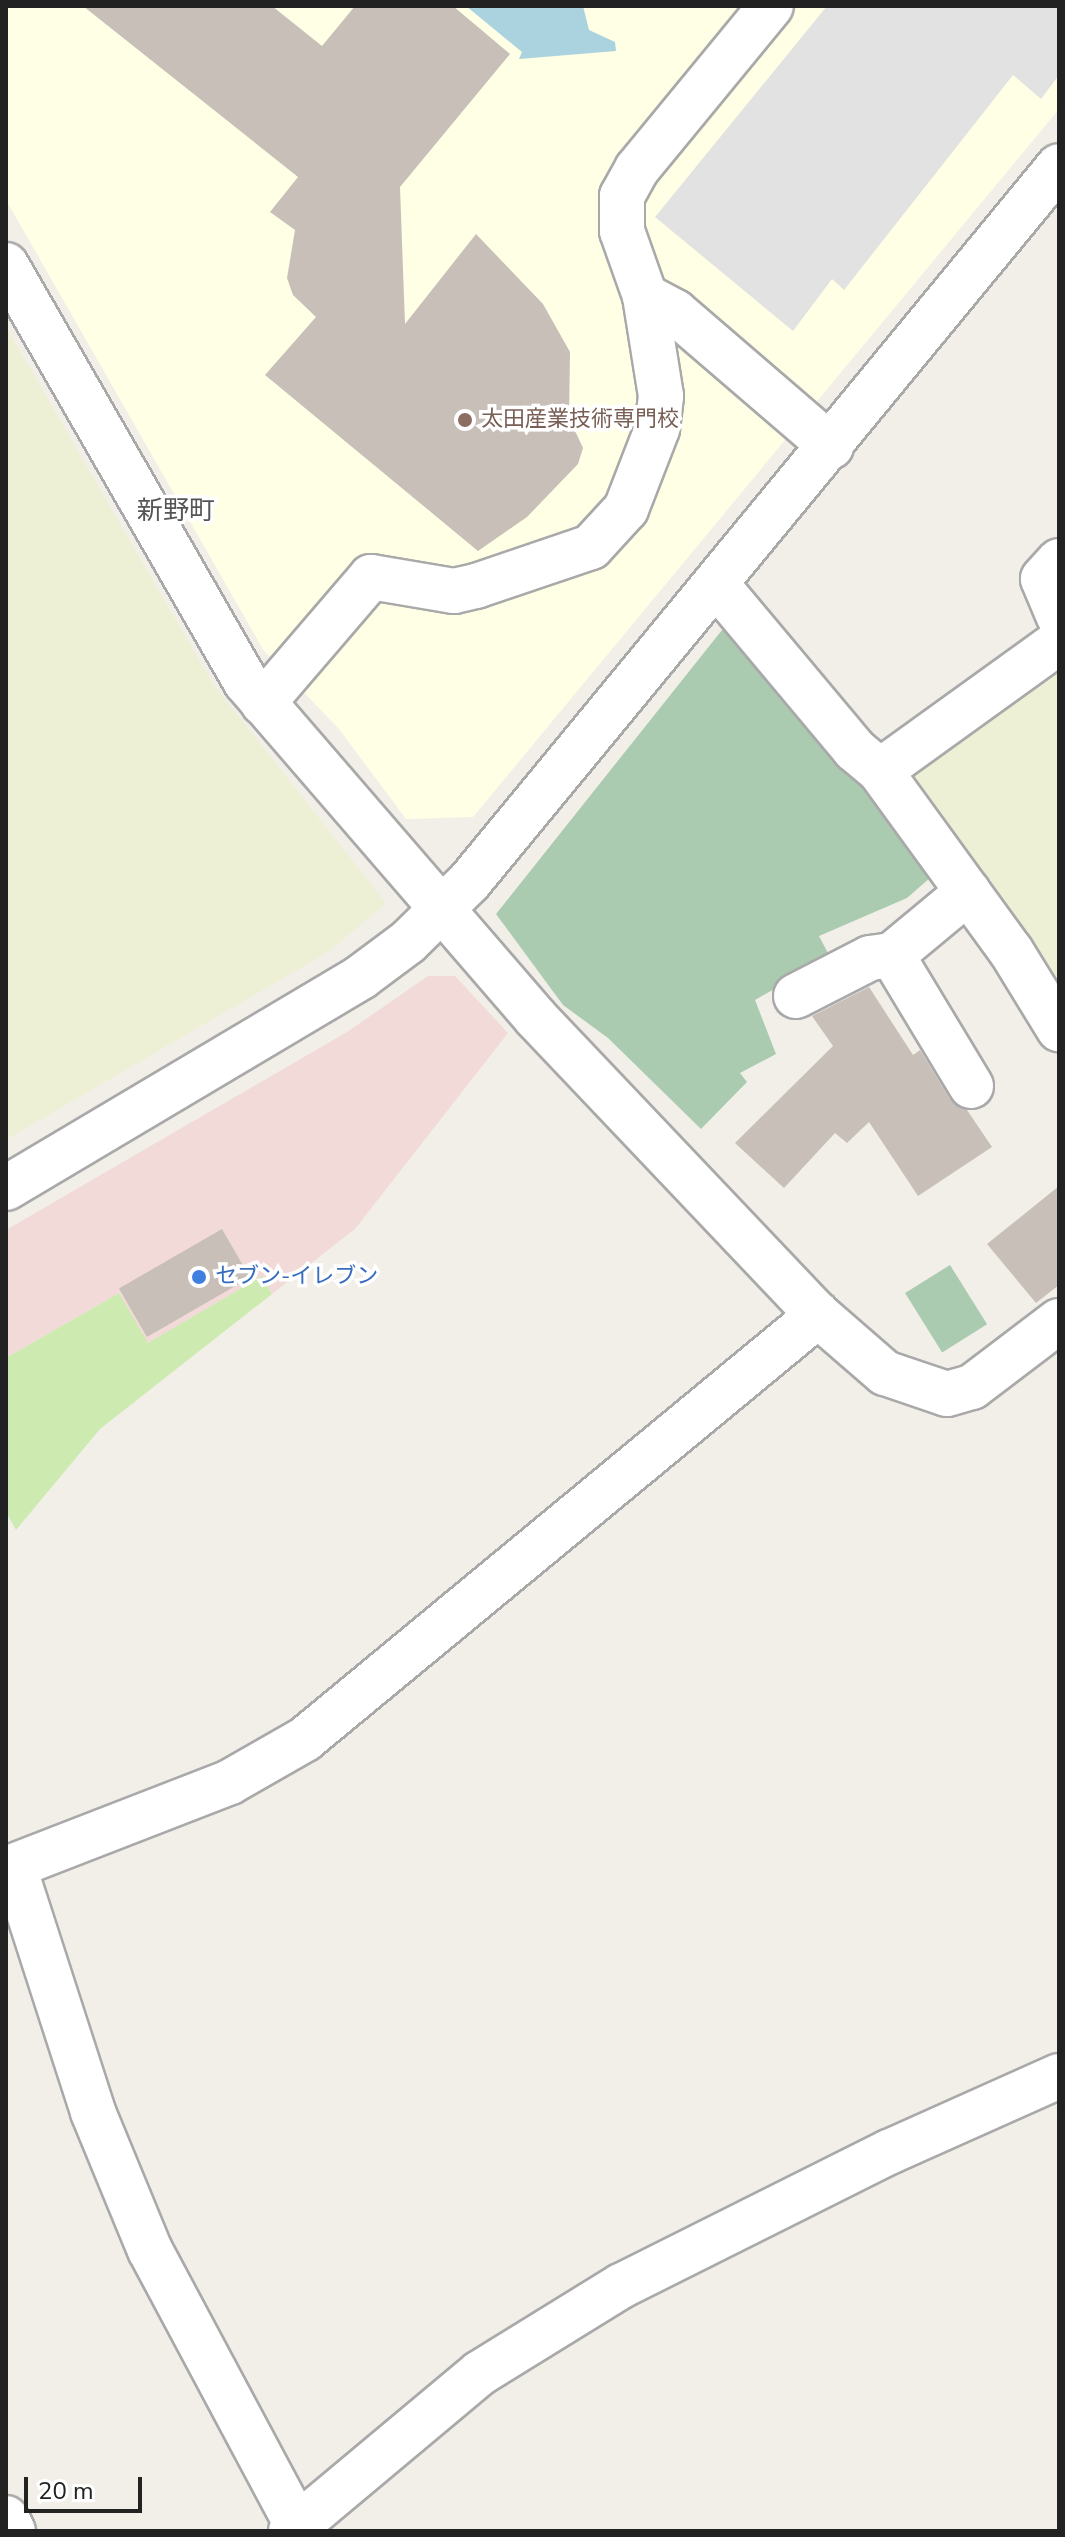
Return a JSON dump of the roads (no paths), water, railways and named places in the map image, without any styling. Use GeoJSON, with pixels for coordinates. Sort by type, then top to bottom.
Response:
{"type":"FeatureCollection","features":[{"type":"Feature","properties":{"kind":"street"},"geometry":{"type":"LineString","coordinates":[[263,703],[371,577],[454,591],[591,547],[613,527],[645,468],[657,429],[660,385],[645,296],[622,231],[622,196],[637,169],[767,7]]}},
{"type":"Feature","properties":{"kind":"street"},"geometry":{"type":"LineString","coordinates":[[6,1188],[361,977],[440,911],[717,585],[1059,166]]}},
{"type":"Feature","properties":{"kind":"street"},"geometry":{"type":"LineString","coordinates":[[6,265],[230,656],[263,703],[440,911],[818,1315],[885,1373],[947,1394],[972,1387],[1059,1321]]}},
{"type":"Feature","properties":{"kind":"street"},"geometry":{"type":"LineString","coordinates":[[645,296],[675,312],[831,446]]}},
{"type":"Feature","properties":{"kind":"street"},"geometry":{"type":"LineString","coordinates":[[1059,561],[1043,579],[1059,617]]}},
{"type":"Feature","properties":{"kind":"street"},"geometry":{"type":"LineString","coordinates":[[717,585],[855,750],[880,771],[968,892],[1059,1029]]}},
{"type":"Feature","properties":{"kind":"street"},"geometry":{"type":"LineString","coordinates":[[880,771],[1059,642]]}},
{"type":"Feature","properties":{"kind":"street"},"geometry":{"type":"LineString","coordinates":[[796,996],[870,958],[892,955],[968,892]]}},
{"type":"Feature","properties":{"kind":"street"},"geometry":{"type":"LineString","coordinates":[[892,955],[971,1086]]}},
{"type":"Feature","properties":{"kind":"street"},"geometry":{"type":"LineString","coordinates":[[818,1315],[305,1739],[230,1782],[10,1868],[93,2112],[150,2250],[294,2528],[480,2373],[621,2286],[889,2152],[1059,2076]]}},
{"type":"Feature","properties":{"kind":"water"},"geometry":{"type":"Polygon","coordinates":[[[466,6],[583,6],[589,30],[615,42],[616,51],[519,59],[522,52],[466,6]]]}},
{"type":"Feature","properties":{"kind":"place","name":"太田産業技術専門校"},"geometry":{"type":"Point","coordinates":[465,420]}},
{"type":"Feature","properties":{"kind":"place","name":"セブン-イレブン"},"geometry":{"type":"Point","coordinates":[199,1277]}},
{"type":"Feature","properties":{"kind":"district","name":"新野町"},"geometry":{"type":"Point","coordinates":[176,511]}}]}
